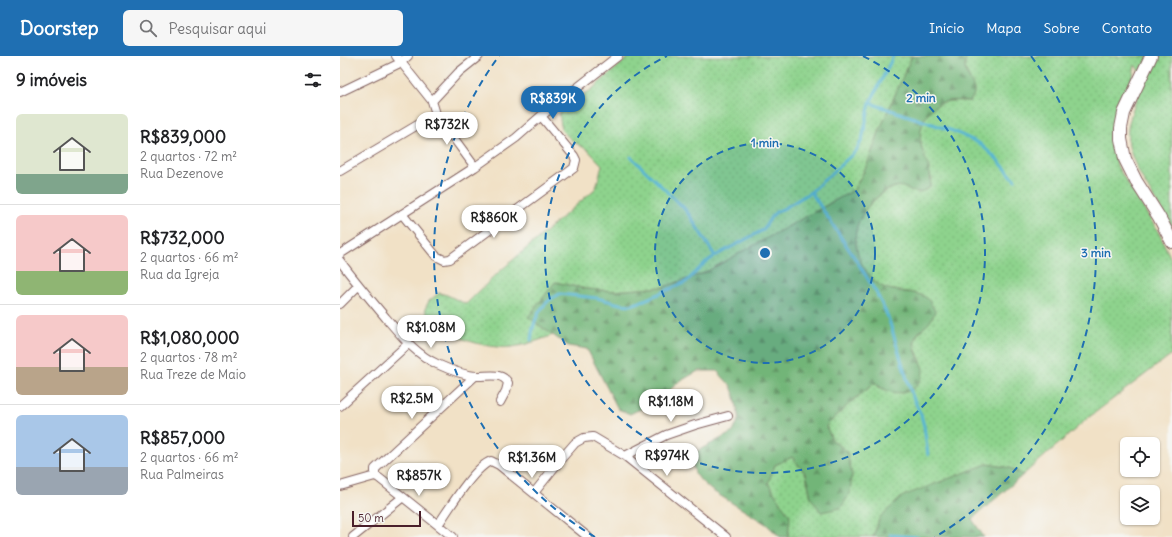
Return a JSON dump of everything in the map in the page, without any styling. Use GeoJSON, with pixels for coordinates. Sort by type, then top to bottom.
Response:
{"type":"FeatureCollection","features":[{"type":"Feature","properties":{"kind":"street"},"geometry":{"type":"LineString","coordinates":[[340,92],[398,59],[408,56]]}},
{"type":"Feature","properties":{"kind":"street"},"geometry":{"type":"LineString","coordinates":[[432,101],[459,72],[479,56]]}},
{"type":"Feature","properties":{"kind":"street"},"geometry":{"type":"LineString","coordinates":[[340,254],[475,167],[516,138],[541,116],[618,56]]}},
{"type":"Feature","properties":{"kind":"street"},"geometry":{"type":"LineString","coordinates":[[1151,56],[1124,113],[1121,128],[1121,139],[1125,159],[1136,181],[1159,217],[1172,242]]}},
{"type":"Feature","properties":{"kind":"street"},"geometry":{"type":"LineString","coordinates":[[398,59],[432,101],[436,114],[475,167]]}},
{"type":"Feature","properties":{"kind":"street"},"geometry":{"type":"LineString","coordinates":[[340,171],[436,114]]}},
{"type":"Feature","properties":{"kind":"street"},"geometry":{"type":"LineString","coordinates":[[402,214],[436,256],[444,260],[450,259],[574,168],[576,165],[574,156],[541,116]]}},
{"type":"Feature","properties":{"kind":"street"},"geometry":{"type":"LineString","coordinates":[[340,260],[358,286],[408,344],[426,358],[450,369],[475,376],[496,376],[506,379],[508,384],[500,402]]}},
{"type":"Feature","properties":{"kind":"street"},"geometry":{"type":"LineString","coordinates":[[340,304],[358,286]]}},
{"type":"Feature","properties":{"kind":"street"},"geometry":{"type":"LineString","coordinates":[[340,406],[408,344]]}},
{"type":"Feature","properties":{"kind":"street"},"geometry":{"type":"LineString","coordinates":[[375,476],[375,469],[475,376]]}},
{"type":"Feature","properties":{"kind":"street"},"geometry":{"type":"LineString","coordinates":[[625,456],[666,435],[728,416]]}},
{"type":"Feature","properties":{"kind":"street"},"geometry":{"type":"LineString","coordinates":[[534,493],[575,443],[584,438],[593,437],[625,456],[726,537]]}},
{"type":"Feature","properties":{"kind":"street"},"geometry":{"type":"LineString","coordinates":[[438,525],[474,474],[487,463],[495,462],[588,537]]}},
{"type":"Feature","properties":{"kind":"street"},"geometry":{"type":"LineString","coordinates":[[341,483],[375,476],[453,537]]}},
{"type":"Feature","properties":{"kind":"street"},"geometry":{"type":"LineString","coordinates":[[353,537],[403,497]]}},
{"type":"Feature","properties":{"kind":"green space"},"geometry":{"type":"Polygon","coordinates":[[[630,56],[912,56],[881,127],[867,165],[854,190],[704,273],[664,287],[614,291],[586,289],[555,282],[536,323],[553,335],[533,342],[512,347],[479,344],[455,336],[436,325],[428,317],[425,309],[429,301],[439,293],[466,304],[499,272],[596,188],[602,165],[588,150],[574,142],[562,131],[559,114],[568,104],[591,90],[630,56]]]}},
{"type":"Feature","properties":{"kind":"green space"},"geometry":{"type":"Polygon","coordinates":[[[912,56],[968,56],[965,63],[965,69],[974,90],[973,95],[970,101],[948,101],[940,103],[934,107],[924,119],[920,134],[920,141],[931,177],[930,187],[923,191],[915,192],[902,187],[895,187],[880,195],[874,200],[859,221],[856,242],[857,250],[863,266],[878,284],[889,289],[922,295],[928,299],[935,311],[929,322],[918,333],[914,344],[921,362],[923,372],[922,377],[913,389],[901,393],[887,390],[875,383],[852,401],[826,426],[832,440],[847,452],[852,475],[850,493],[841,508],[821,512],[811,498],[806,474],[792,457],[775,465],[768,483],[790,516],[788,536],[780,537],[766,524],[711,490],[695,473],[691,458],[699,450],[733,432],[739,418],[735,397],[731,386],[717,371],[698,371],[679,382],[649,405],[630,414],[618,409],[587,349],[568,346],[528,317],[555,282],[586,289],[614,291],[664,287],[704,273],[854,190],[867,165],[881,127],[912,56]]]}},
{"type":"Feature","properties":{"kind":"green space"},"geometry":{"type":"Polygon","coordinates":[[[968,56],[1172,56],[1172,228],[1136,166],[1128,140],[1129,122],[1144,78],[1135,65],[1132,81],[1114,124],[1113,139],[1117,166],[1159,233],[1172,261],[1172,354],[1088,418],[1023,475],[1010,468],[987,464],[959,476],[880,517],[873,537],[787,537],[788,536],[778,499],[768,483],[775,465],[792,457],[806,474],[811,498],[847,452],[832,440],[826,426],[852,401],[875,383],[880,388],[924,368],[915,347],[915,342],[919,333],[931,320],[912,293],[883,288],[873,281],[863,268],[857,252],[855,236],[858,222],[862,215],[867,207],[881,194],[896,187],[903,186],[911,190],[932,180],[921,145],[921,128],[924,119],[929,112],[940,104],[951,101],[970,101],[969,81],[965,66],[968,56]]]}},
{"type":"Feature","properties":{"kind":"green space"},"geometry":{"type":"Polygon","coordinates":[[[987,464],[1010,468],[1023,475],[972,519],[984,537],[873,537],[880,517],[903,496],[987,464]]]}},
{"type":"Feature","properties":{"kind":"waterway"},"geometry":{"type":"LineString","coordinates":[[531,340],[539,313],[547,302],[553,297],[560,294],[597,298],[620,304],[631,305],[686,282],[705,263],[715,256],[763,230],[776,212],[811,192],[856,151],[862,140],[870,103],[893,56]]}},
{"type":"Feature","properties":{"kind":"waterway"},"geometry":{"type":"LineString","coordinates":[[870,103],[953,131],[979,143],[997,159],[1015,180]]}},
{"type":"Feature","properties":{"kind":"waterway"},"geometry":{"type":"LineString","coordinates":[[631,157],[683,207],[715,256]]}},
{"type":"Feature","properties":{"kind":"waterway"},"geometry":{"type":"LineString","coordinates":[[811,192],[858,263],[877,294],[888,317],[912,395],[921,415],[928,455]]}},
{"type":"Feature","properties":{"kind":"waterway"},"geometry":{"type":"LineString","coordinates":[[890,535],[918,537]]}}]}
